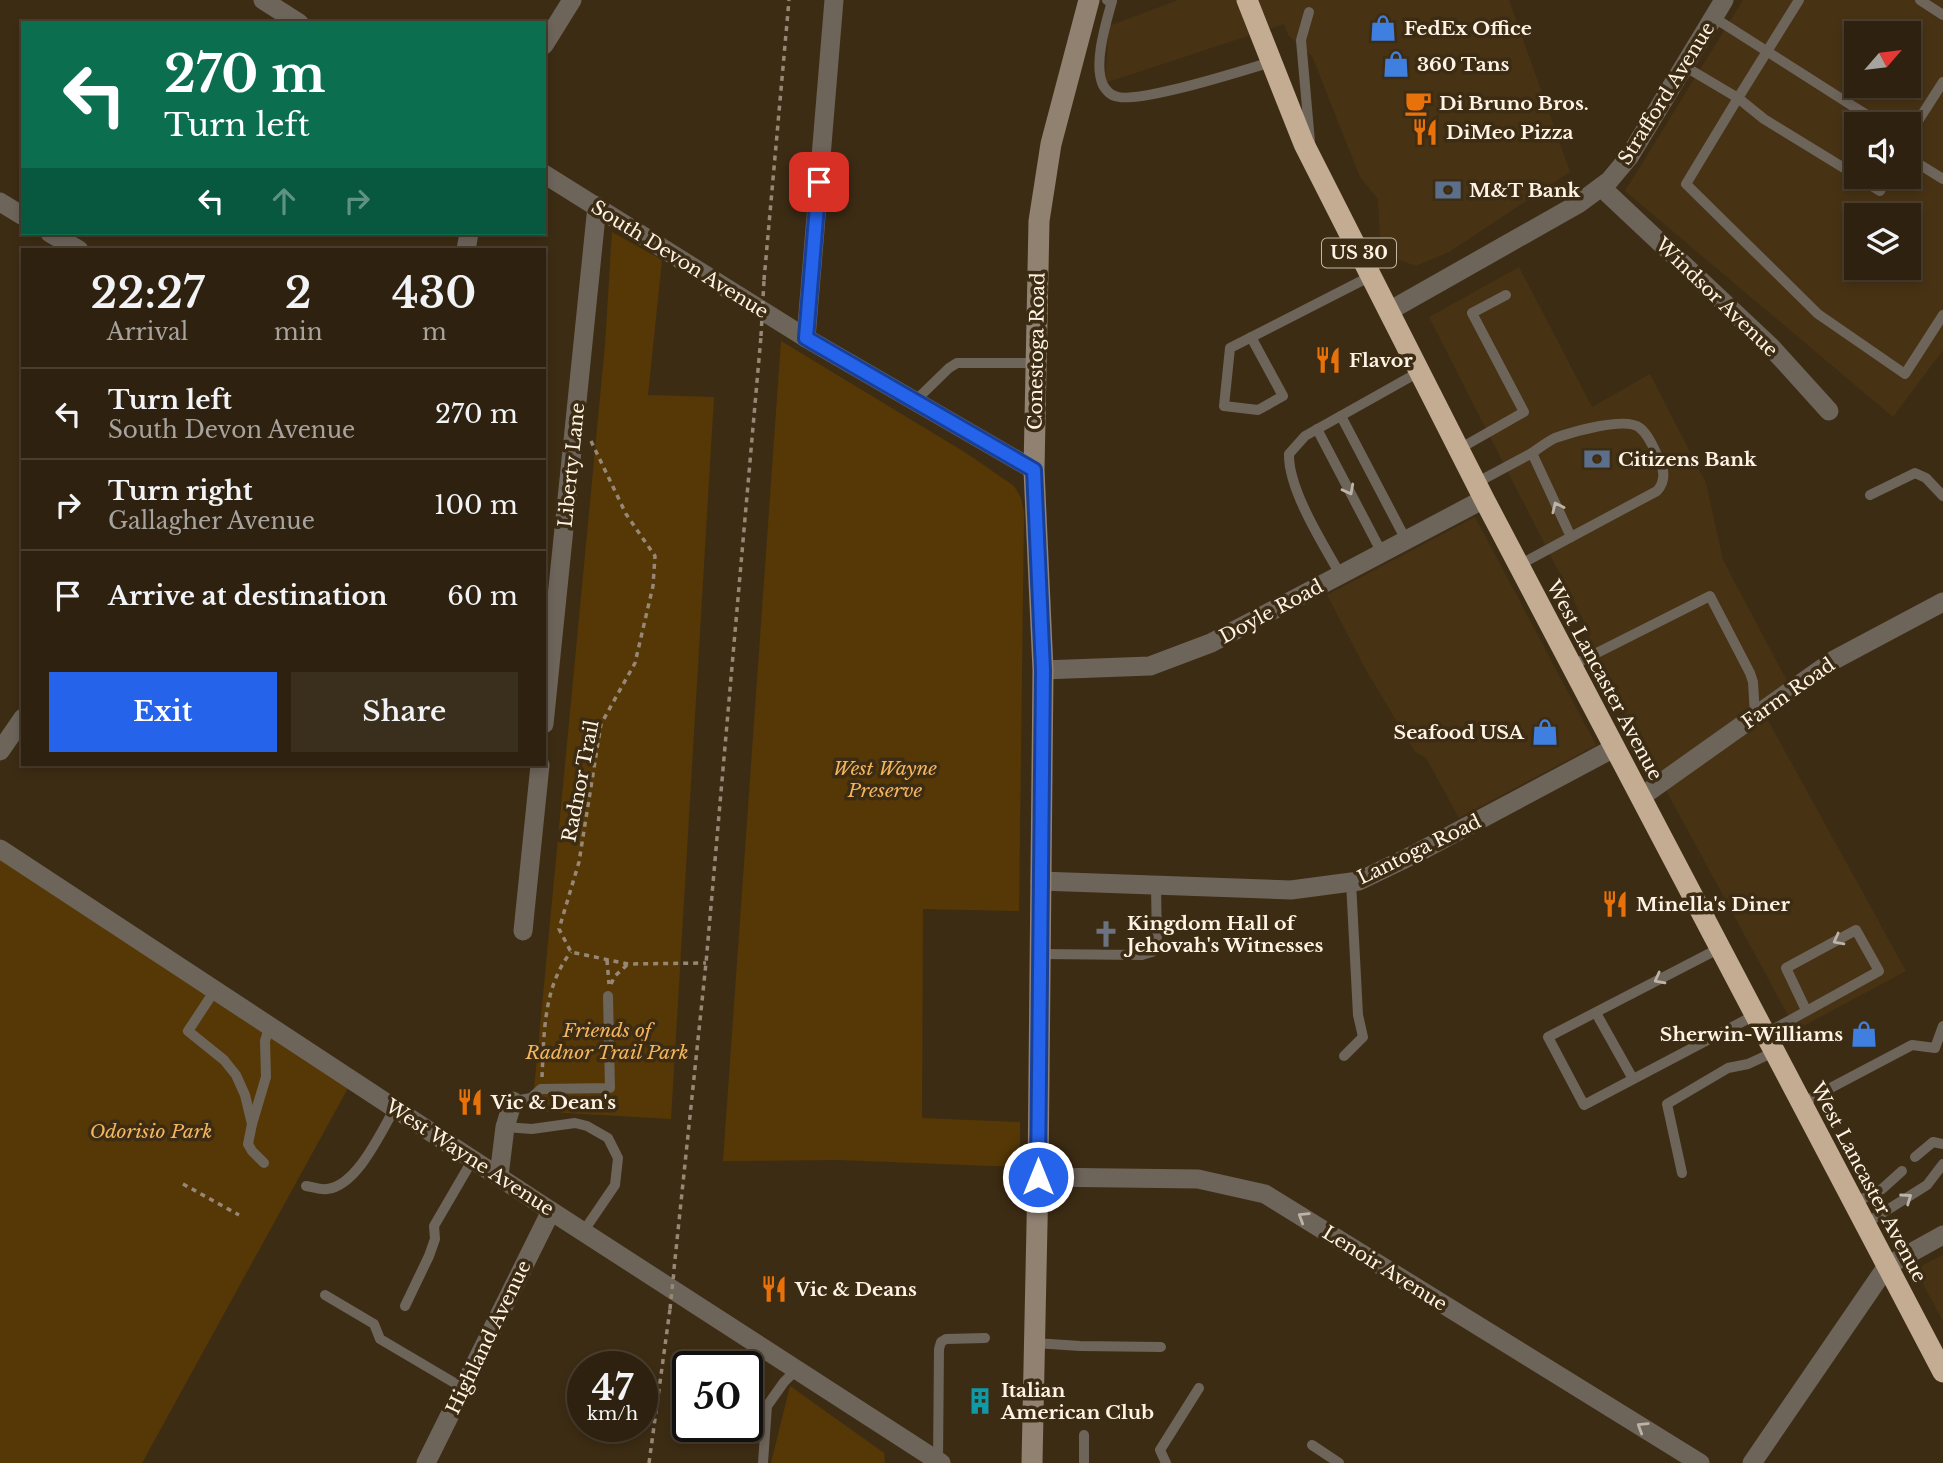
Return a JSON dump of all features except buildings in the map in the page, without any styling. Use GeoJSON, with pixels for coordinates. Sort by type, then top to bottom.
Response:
{"type":"FeatureCollection","features":[{"type":"Feature","properties":{"kind":"highway","name":"West Lancaster Avenue"},"geometry":{"type":"LineString","coordinates":[[1247,0],[1312,160],[1571,666],[1943,1372]]}},
{"type":"Feature","properties":{"kind":"main road","name":"Conestoga Road"},"geometry":{"type":"LineString","coordinates":[[1032,1463],[1043,670],[1034,470],[1039,221],[1051,144],[1089,0]]}},
{"type":"Feature","properties":{"kind":"street"},"geometry":{"type":"LineString","coordinates":[[263,0],[296,21]]}},
{"type":"Feature","properties":{"kind":"street"},"geometry":{"type":"LineString","coordinates":[[546,42],[572,0]]}},
{"type":"Feature","properties":{"kind":"street"},"geometry":{"type":"LineString","coordinates":[[806,338],[834,0]]}},
{"type":"Feature","properties":{"kind":"street","name":"Strafford Avenue"},"geometry":{"type":"LineString","coordinates":[[1389,311],[1578,204],[1609,181],[1629,157],[1724,0]]}},
{"type":"Feature","properties":{"kind":"street","name":"South Devon Avenue"},"geometry":{"type":"LineString","coordinates":[[546,175],[806,338],[1034,470]]}},
{"type":"Feature","properties":{"kind":"street","name":"Windsor Avenue"},"geometry":{"type":"LineString","coordinates":[[1601,187],[1771,347],[1829,411]]}},
{"type":"Feature","properties":{"kind":"street"},"geometry":{"type":"LineString","coordinates":[[0,202],[21,215]]}},
{"type":"Feature","properties":{"kind":"street","name":"Liberty Lane"},"geometry":{"type":"LineString","coordinates":[[546,704],[597,206]]}},
{"type":"Feature","properties":{"kind":"street"},"geometry":{"type":"LineString","coordinates":[[53,235],[76,248]]}},
{"type":"Feature","properties":{"kind":"street","name":"Doyle Road"},"geometry":{"type":"LineString","coordinates":[[1043,670],[1150,666],[1212,643],[1406,540],[1480,491]]}},
{"type":"Feature","properties":{"kind":"street","name":"Farm Road"},"geometry":{"type":"LineString","coordinates":[[1641,797],[1834,660],[1943,602]]}},
{"type":"Feature","properties":{"kind":"street"},"geometry":{"type":"LineString","coordinates":[[0,751],[21,721]]}},
{"type":"Feature","properties":{"kind":"street","name":"Lantoga Road"},"geometry":{"type":"LineString","coordinates":[[1040,881],[1291,890],[1359,881],[1614,748]]}},
{"type":"Feature","properties":{"kind":"street"},"geometry":{"type":"LineString","coordinates":[[523,931],[540,766]]}},
{"type":"Feature","properties":{"kind":"street","name":"West Wayne Avenue"},"geometry":{"type":"LineString","coordinates":[[0,849],[939,1462]]}},
{"type":"Feature","properties":{"kind":"street"},"geometry":{"type":"LineString","coordinates":[[499,1176],[505,1127],[513,1101]]}},
{"type":"Feature","properties":{"kind":"street","name":"Lenoir Avenue"},"geometry":{"type":"LineString","coordinates":[[1038,1177],[1198,1179],[1265,1194],[1700,1463]]}},
{"type":"Feature","properties":{"kind":"street","name":"Highland Avenue"},"geometry":{"type":"LineString","coordinates":[[426,1463],[551,1211]]}},
{"type":"Feature","properties":{"kind":"street"},"geometry":{"type":"LineString","coordinates":[[1752,1463],[1886,1266],[1943,1235]]}},
{"type":"Feature","properties":{"kind":"lane"},"geometry":{"type":"LineString","coordinates":[[1107,0],[1112,1],[1102,38],[1100,76],[1104,88],[1114,96],[1132,98],[1213,80],[1272,62]]}},
{"type":"Feature","properties":{"kind":"lane"},"geometry":{"type":"LineString","coordinates":[[1799,0],[1686,184],[1818,314],[1905,374],[1943,315]]}},
{"type":"Feature","properties":{"kind":"lane"},"geometry":{"type":"LineString","coordinates":[[1920,0],[1943,15]]}},
{"type":"Feature","properties":{"kind":"lane"},"geometry":{"type":"LineString","coordinates":[[1309,12],[1301,40],[1312,160]]}},
{"type":"Feature","properties":{"kind":"lane"},"geometry":{"type":"LineString","coordinates":[[1713,17],[1862,112]]}},
{"type":"Feature","properties":{"kind":"lane"},"geometry":{"type":"LineString","coordinates":[[1080,32],[1102,38]]}},
{"type":"Feature","properties":{"kind":"lane"},"geometry":{"type":"LineString","coordinates":[[1684,66],[1738,98],[1764,118],[1844,169]]}},
{"type":"Feature","properties":{"kind":"lane"},"geometry":{"type":"LineString","coordinates":[[1921,116],[1943,82]]}},
{"type":"Feature","properties":{"kind":"lane"},"geometry":{"type":"LineString","coordinates":[[1921,165],[1943,179]]}},
{"type":"Feature","properties":{"kind":"lane"},"geometry":{"type":"LineString","coordinates":[[1251,337],[1283,396],[1258,410],[1224,406],[1230,348],[1251,337],[1371,276]]}},
{"type":"Feature","properties":{"kind":"lane"},"geometry":{"type":"LineString","coordinates":[[1459,449],[1524,412],[1472,313],[1506,295]]}},
{"type":"Feature","properties":{"kind":"lane"},"geometry":{"type":"LineString","coordinates":[[915,401],[957,363],[1036,363]]}},
{"type":"Feature","properties":{"kind":"lane"},"geometry":{"type":"LineString","coordinates":[[1340,575],[1295,485],[1289,454],[1295,445],[1317,429],[1420,372]]}},
{"type":"Feature","properties":{"kind":"lane"},"geometry":{"type":"LineString","coordinates":[[1341,416],[1406,540]]}},
{"type":"Feature","properties":{"kind":"lane"},"geometry":{"type":"LineString","coordinates":[[1480,491],[1557,438],[1616,423],[1640,428],[1661,463],[1663,480],[1657,491],[1519,566]]}},
{"type":"Feature","properties":{"kind":"lane"},"geometry":{"type":"LineString","coordinates":[[1317,429],[1382,553]]}},
{"type":"Feature","properties":{"kind":"lane"},"geometry":{"type":"LineString","coordinates":[[1532,453],[1571,537]]}},
{"type":"Feature","properties":{"kind":"lane"},"geometry":{"type":"LineString","coordinates":[[1870,495],[1915,473],[1926,478],[1943,496]]}},
{"type":"Feature","properties":{"kind":"lane"},"geometry":{"type":"LineString","coordinates":[[1571,666],[1710,596],[1750,673],[1755,716]]}},
{"type":"Feature","properties":{"kind":"lane"},"geometry":{"type":"LineString","coordinates":[[1344,1056],[1363,1037],[1358,1014],[1352,882]]}},
{"type":"Feature","properties":{"kind":"lane"},"geometry":{"type":"LineString","coordinates":[[1040,954],[1142,955],[1152,952],[1157,948],[1156,885]]}},
{"type":"Feature","properties":{"kind":"lane"},"geometry":{"type":"LineString","coordinates":[[1682,1173],[1667,1104],[1728,1068],[1748,1064],[1806,1010],[1879,971],[1856,930],[1786,968],[1806,1010]]}},
{"type":"Feature","properties":{"kind":"lane"},"geometry":{"type":"LineString","coordinates":[[1720,948],[1548,1037],[1584,1105],[1755,1014]]}},
{"type":"Feature","properties":{"kind":"lane"},"geometry":{"type":"LineString","coordinates":[[215,990],[188,1031],[224,1060],[236,1075],[245,1095],[252,1124]]}},
{"type":"Feature","properties":{"kind":"lane"},"geometry":{"type":"LineString","coordinates":[[513,1101],[531,1098],[541,1089],[610,1088],[609,993]]}},
{"type":"Feature","properties":{"kind":"lane"},"geometry":{"type":"LineString","coordinates":[[1596,1013],[1633,1079]]}},
{"type":"Feature","properties":{"kind":"lane"},"geometry":{"type":"LineString","coordinates":[[264,1163],[248,1144],[266,1077],[265,1041],[270,1026]]}},
{"type":"Feature","properties":{"kind":"lane"},"geometry":{"type":"LineString","coordinates":[[1801,1103],[1912,1045],[1934,1048],[1943,1026]]}},
{"type":"Feature","properties":{"kind":"lane"},"geometry":{"type":"LineString","coordinates":[[306,1186],[328,1189],[346,1182],[359,1168],[395,1108]]}},
{"type":"Feature","properties":{"kind":"lane"},"geometry":{"type":"LineString","coordinates":[[505,1127],[532,1129],[575,1123],[587,1126],[608,1138],[618,1158],[615,1185],[583,1232]]}},
{"type":"Feature","properties":{"kind":"lane"},"geometry":{"type":"LineString","coordinates":[[1915,1157],[1933,1142],[1943,1144]]}},
{"type":"Feature","properties":{"kind":"lane"},"geometry":{"type":"LineString","coordinates":[[405,1306],[429,1256],[435,1239],[434,1226],[472,1159]]}},
{"type":"Feature","properties":{"kind":"lane"},"geometry":{"type":"LineString","coordinates":[[1865,1224],[1927,1185],[1943,1164]]}},
{"type":"Feature","properties":{"kind":"lane"},"geometry":{"type":"LineString","coordinates":[[1854,1203],[1882,1189],[1902,1171]]}},
{"type":"Feature","properties":{"kind":"lane"},"geometry":{"type":"LineString","coordinates":[[326,1294],[374,1324],[380,1339],[463,1388]]}},
{"type":"Feature","properties":{"kind":"lane"},"geometry":{"type":"LineString","coordinates":[[939,1462],[941,1342],[946,1339],[985,1338]]}},
{"type":"Feature","properties":{"kind":"lane"},"geometry":{"type":"LineString","coordinates":[[1034,1343],[1161,1347]]}},
{"type":"Feature","properties":{"kind":"lane"},"geometry":{"type":"LineString","coordinates":[[763,1463],[767,1406],[796,1370]]}},
{"type":"Feature","properties":{"kind":"lane"},"geometry":{"type":"LineString","coordinates":[[1166,1463],[1160,1450],[1199,1388]]}},
{"type":"Feature","properties":{"kind":"lane"},"geometry":{"type":"LineString","coordinates":[[1084,1435],[1084,1463]]}},
{"type":"Feature","properties":{"kind":"lane"},"geometry":{"type":"LineString","coordinates":[[1312,1445],[1339,1463]]}},
{"type":"Feature","properties":{"kind":"path"},"geometry":{"type":"LineString","coordinates":[[649,1463],[670,1309],[706,963],[789,0]]}},
{"type":"Feature","properties":{"kind":"path","name":"Radnor Trail"},"geometry":{"type":"LineString","coordinates":[[571,952],[559,929],[579,862],[601,724],[635,663],[653,586],[655,556],[626,514],[586,433]]}},
{"type":"Feature","properties":{"kind":"path"},"geometry":{"type":"LineString","coordinates":[[541,1089],[545,1026],[552,990],[558,968],[571,952],[628,964],[706,963]]}},
{"type":"Feature","properties":{"kind":"path"},"geometry":{"type":"LineString","coordinates":[[607,959],[609,993]]}},
{"type":"Feature","properties":{"kind":"path"},"geometry":{"type":"LineString","coordinates":[[609,993],[615,976],[628,964]]}},
{"type":"Feature","properties":{"kind":"path"},"geometry":{"type":"LineString","coordinates":[[183,1184],[239,1215]]}},
{"type":"Feature","properties":{"kind":"shaded area"},"geometry":{"type":"Polygon","coordinates":[[[1178,0],[1509,0],[1570,172],[1449,252],[1416,266],[1391,257],[1380,240],[1378,199],[1360,177],[1312,56],[1288,35],[1284,24],[1105,83],[1109,26],[1178,0]]]}},
{"type":"Feature","properties":{"kind":"shaded area"},"geometry":{"type":"Polygon","coordinates":[[[1743,0],[1943,0],[1943,350],[1893,417],[1625,191],[1743,0]]]}},
{"type":"Feature","properties":{"kind":"shaded area"},"geometry":{"type":"Polygon","coordinates":[[[1519,267],[1592,407],[1650,374],[1706,483],[1723,560],[1787,681],[1759,704],[1906,971],[1796,1030],[1584,639],[1591,635],[1429,317],[1519,267]]]}},
{"type":"Feature","properties":{"kind":"shaded area"},"geometry":{"type":"Polygon","coordinates":[[[1475,517],[1596,745],[1459,818],[1426,758],[1415,752],[1366,670],[1327,595],[1475,517]]]}},
{"type":"Feature","properties":{"kind":"shaded area"},"geometry":{"type":"Polygon","coordinates":[[[1943,1255],[1943,1321],[1915,1269],[1943,1255]]]}},
{"type":"Feature","properties":{"kind":"green space","name":"Friends of Radnor Trail Park"},"geometry":{"type":"Polygon","coordinates":[[[612,232],[662,260],[648,395],[714,397],[671,1119],[532,1111],[605,345],[612,232]]]}},
{"type":"Feature","properties":{"kind":"green space","name":"West Wayne Preserve"},"geometry":{"type":"Polygon","coordinates":[[[781,341],[966,453],[1014,486],[1021,498],[1024,512],[1019,911],[923,909],[922,1118],[1020,1122],[1020,1167],[839,1160],[723,1161],[781,341]]]}},
{"type":"Feature","properties":{"kind":"green space","name":"Odorisio Park"},"geometry":{"type":"Polygon","coordinates":[[[0,849],[353,1079],[142,1463],[0,1463],[0,849]]]}},
{"type":"Feature","properties":{"kind":"green space"},"geometry":{"type":"Polygon","coordinates":[[[790,1386],[884,1453],[885,1463],[771,1463],[790,1386]]]}},
{"type":"Feature","properties":{"kind":"place","name":"FedEx Office"},"geometry":{"type":"Point","coordinates":[1383,28]}},
{"type":"Feature","properties":{"kind":"place","name":"360 Tans"},"geometry":{"type":"Point","coordinates":[1396,64]}},
{"type":"Feature","properties":{"kind":"place","name":"Di Bruno Bros."},"geometry":{"type":"Point","coordinates":[1418,103]}},
{"type":"Feature","properties":{"kind":"place","name":"DiMeo Pizza"},"geometry":{"type":"Point","coordinates":[1425,132]}},
{"type":"Feature","properties":{"kind":"place","name":"M&T Bank"},"geometry":{"type":"Point","coordinates":[1448,190]}},
{"type":"Feature","properties":{"kind":"place","name":"Flavor"},"geometry":{"type":"Point","coordinates":[1328,360]}},
{"type":"Feature","properties":{"kind":"place","name":"Citizens Bank"},"geometry":{"type":"Point","coordinates":[1597,459]}},
{"type":"Feature","properties":{"kind":"place","name":"Seafood USA"},"geometry":{"type":"Point","coordinates":[1545,732]}},
{"type":"Feature","properties":{"kind":"place","name":"Minella's Diner"},"geometry":{"type":"Point","coordinates":[1615,904]}},
{"type":"Feature","properties":{"kind":"place","name":"Kingdom Hall of Jehovah's Witnesses"},"geometry":{"type":"Point","coordinates":[1106,934]}},
{"type":"Feature","properties":{"kind":"place","name":"Sherwin-Williams"},"geometry":{"type":"Point","coordinates":[1864,1034]}},
{"type":"Feature","properties":{"kind":"place","name":"Vic & Dean's"},"geometry":{"type":"Point","coordinates":[470,1102]}},
{"type":"Feature","properties":{"kind":"place","name":"Vic & Deans"},"geometry":{"type":"Point","coordinates":[774,1289]}},
{"type":"Feature","properties":{"kind":"place","name":"Italian American Club"},"geometry":{"type":"Point","coordinates":[980,1401]}},
{"type":"Feature","properties":{"kind":"route"},"geometry":{"type":"LineString","coordinates":[[819,182],[806,338],[1034,470],[1043,670],[1038,1177]]}}]}
